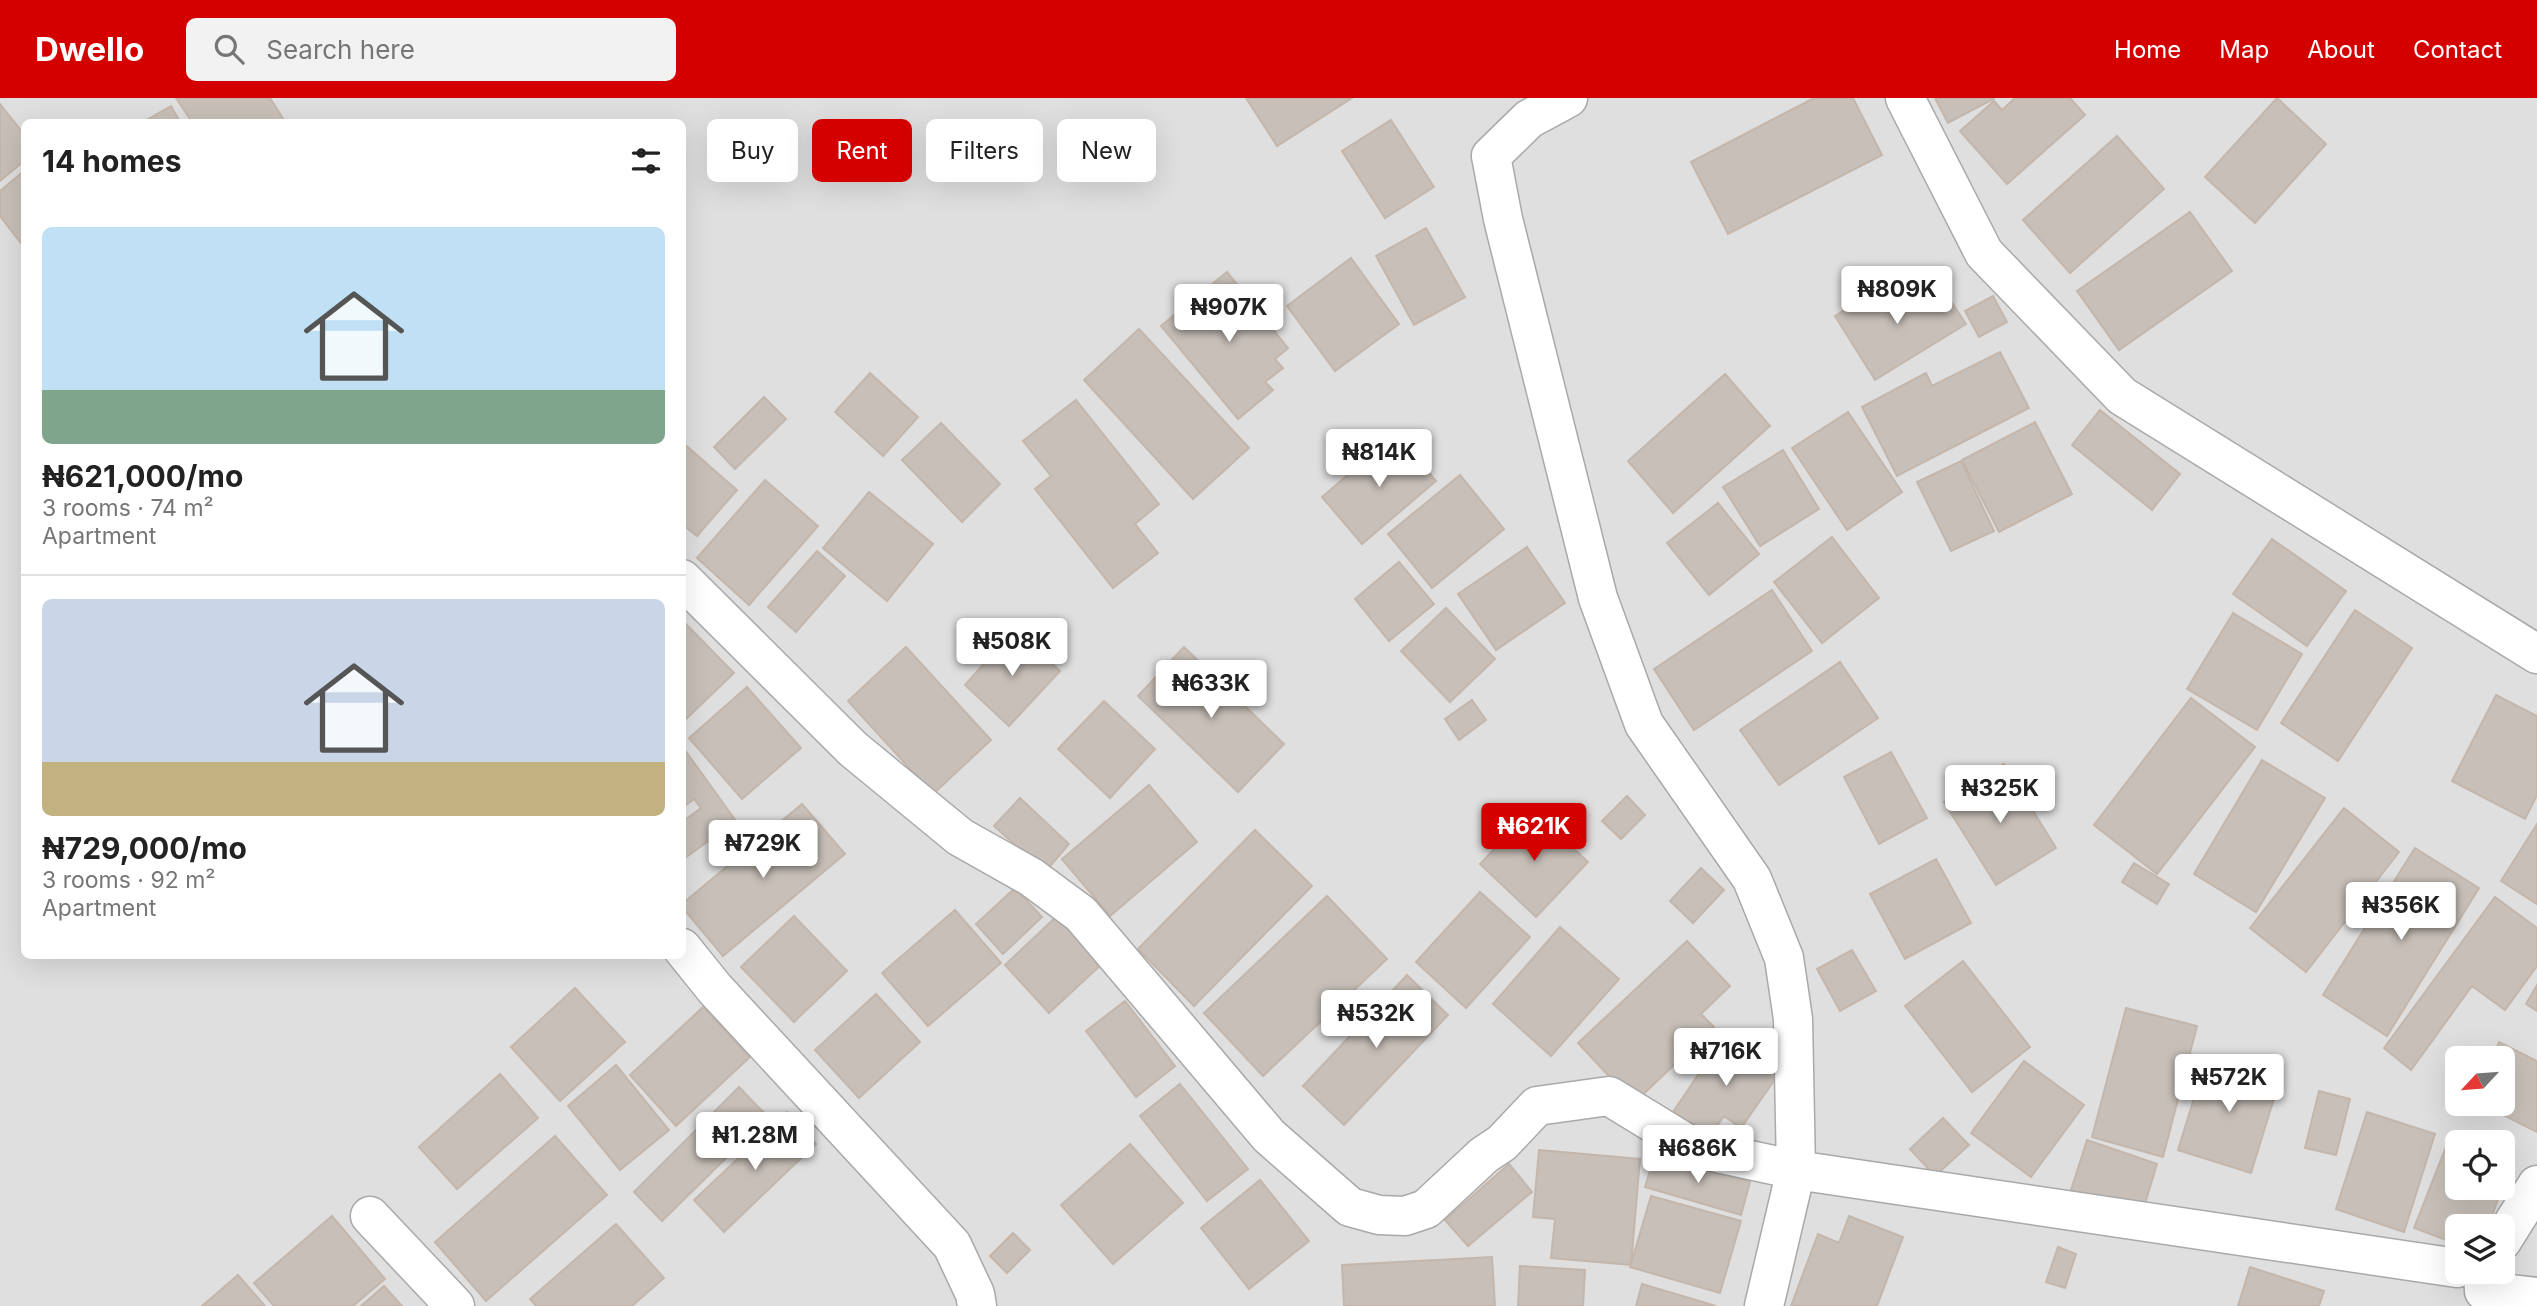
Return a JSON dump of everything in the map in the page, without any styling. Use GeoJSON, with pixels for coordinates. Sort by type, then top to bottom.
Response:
{"type":"FeatureCollection","features":[{"type":"Feature","properties":{"kind":"street"},"geometry":{"type":"LineString","coordinates":[[1568,98],[1529,119],[1491,156],[1503,219],[1598,598],[1644,724],[1752,879],[1784,958],[1793,1019],[1796,1170],[1764,1306]]}},
{"type":"Feature","properties":{"kind":"street"},"geometry":{"type":"LineString","coordinates":[[1905,98],[1984,253],[2122,396],[2537,654]]}},
{"type":"Feature","properties":{"kind":"street"},"geometry":{"type":"LineString","coordinates":[[686,583],[853,749],[960,837],[1031,877],[1081,914],[1269,1136],[1350,1207],[1380,1215],[1405,1216],[1426,1209],[1484,1155],[1502,1143],[1537,1106],[1609,1096],[1694,1148],[1796,1170],[2445,1266]]}},
{"type":"Feature","properties":{"kind":"street"},"geometry":{"type":"LineString","coordinates":[[686,953],[715,989],[952,1245],[975,1294],[977,1306]]}},
{"type":"Feature","properties":{"kind":"street"},"geometry":{"type":"LineString","coordinates":[[2515,1220],[2537,1185]]}},
{"type":"Feature","properties":{"kind":"street"},"geometry":{"type":"LineString","coordinates":[[370,1216],[455,1306]]}},
{"type":"Feature","properties":{"kind":"street"},"geometry":{"type":"LineString","coordinates":[[2465,1306],[2483,1272],[2484,1291],[2537,1297]]}},
{"type":"Feature","properties":{"kind":"shaded area"},"geometry":{"type":"Polygon","coordinates":[[[0,98],[2537,98],[2537,1306],[0,1306],[0,98]]]}},
{"type":"Feature","properties":{"kind":"building"},"geometry":{"type":"Polygon","coordinates":[[[176,98],[270,98],[283,119],[190,119],[176,98]]]}},
{"type":"Feature","properties":{"kind":"building"},"geometry":{"type":"Polygon","coordinates":[[[1246,98],[1352,98],[1277,146],[1246,98]]]}},
{"type":"Feature","properties":{"kind":"building"},"geometry":{"type":"Polygon","coordinates":[[[1814,98],[1853,98],[1882,155],[1728,234],[1691,162],[1814,98]]]}},
{"type":"Feature","properties":{"kind":"building"},"geometry":{"type":"Polygon","coordinates":[[[1935,98],[1995,98],[1948,123],[1935,98]]]}},
{"type":"Feature","properties":{"kind":"building"},"geometry":{"type":"Polygon","coordinates":[[[2015,98],[2070,98],[2085,115],[2007,184],[1960,131],[1994,101],[2002,110],[2015,98]]]}},
{"type":"Feature","properties":{"kind":"building"},"geometry":{"type":"Polygon","coordinates":[[[2277,98],[2326,144],[2255,223],[2205,177],[2277,98]]]}},
{"type":"Feature","properties":{"kind":"building"},"geometry":{"type":"Polygon","coordinates":[[[0,104],[21,130],[21,164],[0,181],[0,104]]]}},
{"type":"Feature","properties":{"kind":"building"},"geometry":{"type":"Polygon","coordinates":[[[171,106],[178,119],[148,119],[171,106]]]}},
{"type":"Feature","properties":{"kind":"building"},"geometry":{"type":"Polygon","coordinates":[[[1391,120],[1434,187],[1385,218],[1342,151],[1391,120]]]}},
{"type":"Feature","properties":{"kind":"building"},"geometry":{"type":"Polygon","coordinates":[[[2117,136],[2164,189],[2070,273],[2023,220],[2117,136]]]}},
{"type":"Feature","properties":{"kind":"building"},"geometry":{"type":"Polygon","coordinates":[[[21,174],[21,243],[0,216],[0,191],[21,174]]]}},
{"type":"Feature","properties":{"kind":"building"},"geometry":{"type":"Polygon","coordinates":[[[2190,212],[2232,271],[2119,350],[2077,291],[2190,212]]]}},
{"type":"Feature","properties":{"kind":"building"},"geometry":{"type":"Polygon","coordinates":[[[1426,228],[1465,297],[1414,325],[1376,256],[1426,228]]]}},
{"type":"Feature","properties":{"kind":"building"},"geometry":{"type":"Polygon","coordinates":[[[1351,258],[1399,324],[1335,371],[1287,306],[1351,258]]]}},
{"type":"Feature","properties":{"kind":"building"},"geometry":{"type":"Polygon","coordinates":[[[1227,272],[1288,348],[1275,359],[1283,368],[1265,382],[1273,390],[1238,419],[1161,326],[1227,272]]]}},
{"type":"Feature","properties":{"kind":"building"},"geometry":{"type":"Polygon","coordinates":[[[1915,280],[1921,291],[1930,286],[1943,305],[1950,300],[1966,324],[1875,380],[1835,316],[1887,284],[1893,294],[1915,280]]]}},
{"type":"Feature","properties":{"kind":"building"},"geometry":{"type":"Polygon","coordinates":[[[1993,296],[2007,322],[1979,337],[1965,311],[1993,296]]]}},
{"type":"Feature","properties":{"kind":"building"},"geometry":{"type":"Polygon","coordinates":[[[1139,329],[1249,448],[1193,499],[1084,380],[1139,329]]]}},
{"type":"Feature","properties":{"kind":"building"},"geometry":{"type":"Polygon","coordinates":[[[2000,352],[2029,408],[1897,476],[1862,407],[1926,373],[1932,386],[2000,352]]]}},
{"type":"Feature","properties":{"kind":"building"},"geometry":{"type":"Polygon","coordinates":[[[870,373],[918,417],[883,456],[835,412],[870,373]]]}},
{"type":"Feature","properties":{"kind":"building"},"geometry":{"type":"Polygon","coordinates":[[[1725,374],[1770,426],[1673,513],[1628,461],[1725,374]]]}},
{"type":"Feature","properties":{"kind":"building"},"geometry":{"type":"Polygon","coordinates":[[[764,397],[786,419],[735,469],[714,447],[764,397]]]}},
{"type":"Feature","properties":{"kind":"building"},"geometry":{"type":"Polygon","coordinates":[[[1076,400],[1159,504],[1135,524],[1158,553],[1113,588],[1035,489],[1051,476],[1023,441],[1076,400]]]}},
{"type":"Feature","properties":{"kind":"building"},"geometry":{"type":"Polygon","coordinates":[[[2100,410],[2180,474],[2152,510],[2072,445],[2100,410]]]}},
{"type":"Feature","properties":{"kind":"building"},"geometry":{"type":"Polygon","coordinates":[[[1848,412],[1902,492],[1847,530],[1792,448],[1848,412]]]}},
{"type":"Feature","properties":{"kind":"building"},"geometry":{"type":"Polygon","coordinates":[[[2035,422],[2072,494],[1999,532],[1962,460],[2035,422]]]}},
{"type":"Feature","properties":{"kind":"building"},"geometry":{"type":"Polygon","coordinates":[[[941,423],[1000,484],[962,522],[902,460],[941,423]]]}},
{"type":"Feature","properties":{"kind":"building"},"geometry":{"type":"Polygon","coordinates":[[[1395,434],[1436,481],[1362,544],[1322,497],[1395,434]]]}},
{"type":"Feature","properties":{"kind":"building"},"geometry":{"type":"Polygon","coordinates":[[[686,445],[737,490],[697,536],[686,527],[686,445]]]}},
{"type":"Feature","properties":{"kind":"building"},"geometry":{"type":"Polygon","coordinates":[[[1783,450],[1819,509],[1760,546],[1723,487],[1783,450]]]}},
{"type":"Feature","properties":{"kind":"building"},"geometry":{"type":"Polygon","coordinates":[[[1961,461],[1994,531],[1951,551],[1917,482],[1961,461]]]}},
{"type":"Feature","properties":{"kind":"building"},"geometry":{"type":"Polygon","coordinates":[[[1460,475],[1504,529],[1432,588],[1388,534],[1460,475]]]}},
{"type":"Feature","properties":{"kind":"building"},"geometry":{"type":"Polygon","coordinates":[[[765,480],[818,526],[749,605],[697,558],[765,480]]]}},
{"type":"Feature","properties":{"kind":"building"},"geometry":{"type":"Polygon","coordinates":[[[869,492],[933,544],[887,601],[823,548],[869,492]]]}},
{"type":"Feature","properties":{"kind":"building"},"geometry":{"type":"Polygon","coordinates":[[[1718,503],[1759,554],[1709,595],[1667,543],[1718,503]]]}},
{"type":"Feature","properties":{"kind":"building"},"geometry":{"type":"Polygon","coordinates":[[[1832,537],[1879,598],[1822,643],[1774,582],[1832,537]]]}},
{"type":"Feature","properties":{"kind":"building"},"geometry":{"type":"Polygon","coordinates":[[[2272,539],[2346,591],[2307,646],[2233,594],[2272,539]]]}},
{"type":"Feature","properties":{"kind":"building"},"geometry":{"type":"Polygon","coordinates":[[[1527,547],[1565,603],[1496,650],[1458,594],[1527,547]]]}},
{"type":"Feature","properties":{"kind":"building"},"geometry":{"type":"Polygon","coordinates":[[[817,551],[845,576],[796,632],[768,607],[817,551]]]}},
{"type":"Feature","properties":{"kind":"building"},"geometry":{"type":"Polygon","coordinates":[[[1399,562],[1434,604],[1389,641],[1355,599],[1399,562]]]}},
{"type":"Feature","properties":{"kind":"building"},"geometry":{"type":"Polygon","coordinates":[[[1772,590],[1812,651],[1694,730],[1654,669],[1772,590]]]}},
{"type":"Feature","properties":{"kind":"building"},"geometry":{"type":"Polygon","coordinates":[[[1446,608],[1495,659],[1450,702],[1401,651],[1446,608]]]}},
{"type":"Feature","properties":{"kind":"building"},"geometry":{"type":"Polygon","coordinates":[[[2355,610],[2412,648],[2338,761],[2281,723],[2355,610]]]}},
{"type":"Feature","properties":{"kind":"building"},"geometry":{"type":"Polygon","coordinates":[[[2233,613],[2302,654],[2257,730],[2187,689],[2233,613]]]}},
{"type":"Feature","properties":{"kind":"building"},"geometry":{"type":"Polygon","coordinates":[[[686,624],[734,673],[686,719],[686,624]]]}},
{"type":"Feature","properties":{"kind":"building"},"geometry":{"type":"Polygon","coordinates":[[[1015,629],[1060,671],[1009,726],[965,685],[1015,629]]]}},
{"type":"Feature","properties":{"kind":"building"},"geometry":{"type":"Polygon","coordinates":[[[906,647],[991,740],[933,794],[848,701],[906,647]]]}},
{"type":"Feature","properties":{"kind":"building"},"geometry":{"type":"Polygon","coordinates":[[[1184,647],[1284,744],[1238,792],[1138,696],[1184,647]]]}},
{"type":"Feature","properties":{"kind":"building"},"geometry":{"type":"Polygon","coordinates":[[[1840,662],[1878,718],[1779,785],[1740,730],[1840,662]]]}},
{"type":"Feature","properties":{"kind":"building"},"geometry":{"type":"Polygon","coordinates":[[[747,687],[801,748],[742,799],[689,738],[747,687]]]}},
{"type":"Feature","properties":{"kind":"building"},"geometry":{"type":"Polygon","coordinates":[[[2496,695],[2537,716],[2537,795],[2525,819],[2452,781],[2496,695]]]}},
{"type":"Feature","properties":{"kind":"building"},"geometry":{"type":"Polygon","coordinates":[[[2191,698],[2255,747],[2157,874],[2094,825],[2191,698]]]}},
{"type":"Feature","properties":{"kind":"building"},"geometry":{"type":"Polygon","coordinates":[[[1472,700],[1486,720],[1459,740],[1445,719],[1472,700]]]}},
{"type":"Feature","properties":{"kind":"building"},"geometry":{"type":"Polygon","coordinates":[[[1104,701],[1155,749],[1110,798],[1058,749],[1104,701]]]}},
{"type":"Feature","properties":{"kind":"building"},"geometry":{"type":"Polygon","coordinates":[[[686,752],[736,821],[686,857],[686,819],[701,808],[694,799],[686,805],[686,752]]]}},
{"type":"Feature","properties":{"kind":"building"},"geometry":{"type":"Polygon","coordinates":[[[1891,752],[1927,818],[1879,844],[1844,777],[1891,752]]]}},
{"type":"Feature","properties":{"kind":"building"},"geometry":{"type":"Polygon","coordinates":[[[2262,760],[2325,798],[2256,912],[2194,874],[2262,760]]]}},
{"type":"Feature","properties":{"kind":"building"},"geometry":{"type":"Polygon","coordinates":[[[2004,764],[2056,848],[1996,885],[1944,802],[2004,764]]]}},
{"type":"Feature","properties":{"kind":"building"},"geometry":{"type":"Polygon","coordinates":[[[1149,785],[1197,842],[1110,916],[1062,859],[1149,785]]]}},
{"type":"Feature","properties":{"kind":"building"},"geometry":{"type":"Polygon","coordinates":[[[1627,796],[1645,815],[1621,839],[1602,821],[1627,796]]]}},
{"type":"Feature","properties":{"kind":"building"},"geometry":{"type":"Polygon","coordinates":[[[1020,798],[1069,844],[1045,872],[994,826],[1020,798]]]}},
{"type":"Feature","properties":{"kind":"building"},"geometry":{"type":"Polygon","coordinates":[[[802,804],[845,854],[723,956],[686,912],[686,901],[802,804]]]}},
{"type":"Feature","properties":{"kind":"building"},"geometry":{"type":"Polygon","coordinates":[[[2344,808],[2399,852],[2306,972],[2250,928],[2344,808]]]}},
{"type":"Feature","properties":{"kind":"building"},"geometry":{"type":"Polygon","coordinates":[[[1532,809],[1588,862],[1536,917],[1480,864],[1532,809]]]}},
{"type":"Feature","properties":{"kind":"building"},"geometry":{"type":"Polygon","coordinates":[[[2537,824],[2537,904],[2501,881],[2537,824]]]}},
{"type":"Feature","properties":{"kind":"building"},"geometry":{"type":"Polygon","coordinates":[[[1255,830],[1312,886],[1194,1006],[1138,949],[1255,830]]]}},
{"type":"Feature","properties":{"kind":"building"},"geometry":{"type":"Polygon","coordinates":[[[2415,848],[2479,888],[2387,1036],[2323,995],[2415,848]]]}},
{"type":"Feature","properties":{"kind":"building"},"geometry":{"type":"Polygon","coordinates":[[[1936,859],[1971,923],[1905,959],[1870,894],[1936,859]]]}},
{"type":"Feature","properties":{"kind":"building"},"geometry":{"type":"Polygon","coordinates":[[[2134,863],[2169,884],[2157,904],[2122,882],[2134,863]]]}},
{"type":"Feature","properties":{"kind":"building"},"geometry":{"type":"Polygon","coordinates":[[[1701,868],[1724,890],[1693,923],[1670,901],[1701,868]]]}},
{"type":"Feature","properties":{"kind":"building"},"geometry":{"type":"Polygon","coordinates":[[[1015,888],[1042,917],[1003,954],[976,924],[1015,888]]]}},
{"type":"Feature","properties":{"kind":"building"},"geometry":{"type":"Polygon","coordinates":[[[1480,892],[1530,937],[1466,1008],[1416,962],[1480,892]]]}},
{"type":"Feature","properties":{"kind":"building"},"geometry":{"type":"Polygon","coordinates":[[[1327,896],[1387,959],[1263,1076],[1204,1013],[1327,896]]]}},
{"type":"Feature","properties":{"kind":"building"},"geometry":{"type":"Polygon","coordinates":[[[2495,897],[2537,928],[2537,966],[2505,1010],[2472,986],[2411,1070],[2384,1048],[2495,897]]]}},
{"type":"Feature","properties":{"kind":"building"},"geometry":{"type":"Polygon","coordinates":[[[955,910],[1001,963],[928,1026],[882,973],[955,910]]]}},
{"type":"Feature","properties":{"kind":"building"},"geometry":{"type":"Polygon","coordinates":[[[1058,915],[1103,963],[1049,1013],[1005,965],[1058,915]]]}},
{"type":"Feature","properties":{"kind":"building"},"geometry":{"type":"Polygon","coordinates":[[[794,916],[847,971],[794,1022],[741,967],[794,916]]]}},
{"type":"Feature","properties":{"kind":"building"},"geometry":{"type":"Polygon","coordinates":[[[1560,927],[1619,979],[1551,1056],[1493,1004],[1560,927]]]}},
{"type":"Feature","properties":{"kind":"building"},"geometry":{"type":"Polygon","coordinates":[[[1687,941],[1730,986],[1701,1014],[1714,1027],[1634,1103],[1578,1043],[1687,941]]]}},
{"type":"Feature","properties":{"kind":"building"},"geometry":{"type":"Polygon","coordinates":[[[1852,950],[1876,991],[1840,1011],[1817,969],[1852,950]]]}},
{"type":"Feature","properties":{"kind":"building"},"geometry":{"type":"Polygon","coordinates":[[[1963,961],[2030,1047],[1972,1092],[1905,1006],[1963,961]]]}},
{"type":"Feature","properties":{"kind":"building"},"geometry":{"type":"Polygon","coordinates":[[[1407,975],[1448,1015],[1344,1125],[1303,1086],[1407,975]]]}},
{"type":"Feature","properties":{"kind":"building"},"geometry":{"type":"Polygon","coordinates":[[[2537,985],[2537,1011],[2526,1004],[2537,985]]]}},
{"type":"Feature","properties":{"kind":"building"},"geometry":{"type":"Polygon","coordinates":[[[575,988],[625,1042],[560,1101],[511,1047],[575,988]]]}},
{"type":"Feature","properties":{"kind":"building"},"geometry":{"type":"Polygon","coordinates":[[[876,994],[920,1042],[859,1098],[815,1050],[876,994]]]}},
{"type":"Feature","properties":{"kind":"building"},"geometry":{"type":"Polygon","coordinates":[[[1125,1001],[1175,1066],[1136,1097],[1086,1031],[1125,1001]]]}},
{"type":"Feature","properties":{"kind":"building"},"geometry":{"type":"Polygon","coordinates":[[[703,1007],[750,1057],[676,1126],[630,1075],[703,1007]]]}},
{"type":"Feature","properties":{"kind":"building"},"geometry":{"type":"Polygon","coordinates":[[[2126,1008],[2197,1026],[2163,1157],[2092,1137],[2126,1008]]]}},
{"type":"Feature","properties":{"kind":"building"},"geometry":{"type":"Polygon","coordinates":[[[1725,1035],[1780,1072],[1741,1128],[1724,1116],[1709,1137],[1673,1112],[1725,1035]]]}},
{"type":"Feature","properties":{"kind":"building"},"geometry":{"type":"Polygon","coordinates":[[[2515,1050],[2537,1061],[2537,1132],[2505,1116],[2515,1116],[2515,1050]]]}},
{"type":"Feature","properties":{"kind":"building"},"geometry":{"type":"Polygon","coordinates":[[[2207,1056],[2280,1079],[2251,1173],[2178,1150],[2207,1056]]]}},
{"type":"Feature","properties":{"kind":"building"},"geometry":{"type":"Polygon","coordinates":[[[2024,1061],[2084,1105],[2031,1177],[1971,1133],[2024,1061]]]}},
{"type":"Feature","properties":{"kind":"building"},"geometry":{"type":"Polygon","coordinates":[[[616,1065],[669,1130],[620,1170],[568,1106],[616,1065]]]}},
{"type":"Feature","properties":{"kind":"building"},"geometry":{"type":"Polygon","coordinates":[[[500,1074],[538,1118],[457,1189],[419,1147],[500,1074]]]}},
{"type":"Feature","properties":{"kind":"building"},"geometry":{"type":"Polygon","coordinates":[[[1180,1084],[1248,1169],[1207,1201],[1140,1116],[1180,1084]]]}},
{"type":"Feature","properties":{"kind":"building"},"geometry":{"type":"Polygon","coordinates":[[[739,1087],[768,1117],[662,1221],[634,1192],[739,1087]]]}},
{"type":"Feature","properties":{"kind":"building"},"geometry":{"type":"Polygon","coordinates":[[[2319,1091],[2350,1099],[2336,1155],[2305,1148],[2319,1091]]]}},
{"type":"Feature","properties":{"kind":"building"},"geometry":{"type":"Polygon","coordinates":[[[787,1112],[816,1144],[724,1232],[694,1200],[787,1112]]]}},
{"type":"Feature","properties":{"kind":"building"},"geometry":{"type":"Polygon","coordinates":[[[2367,1112],[2435,1134],[2404,1232],[2336,1209],[2367,1112]]]}},
{"type":"Feature","properties":{"kind":"building"},"geometry":{"type":"Polygon","coordinates":[[[1943,1118],[1969,1145],[1935,1176],[1910,1149],[1943,1118]]]}},
{"type":"Feature","properties":{"kind":"building"},"geometry":{"type":"Polygon","coordinates":[[[555,1136],[607,1195],[486,1301],[435,1242],[555,1136]]]}},
{"type":"Feature","properties":{"kind":"building"},"geometry":{"type":"Polygon","coordinates":[[[2087,1140],[2157,1164],[2141,1217],[2070,1193],[2087,1140]]]}},
{"type":"Feature","properties":{"kind":"building"},"geometry":{"type":"Polygon","coordinates":[[[1130,1144],[1183,1203],[1113,1264],[1061,1205],[1130,1144]]]}},
{"type":"Feature","properties":{"kind":"building"},"geometry":{"type":"Polygon","coordinates":[[[1539,1150],[1640,1159],[1631,1265],[1551,1258],[1555,1219],[1533,1217],[1539,1150]]]}},
{"type":"Feature","properties":{"kind":"building"},"geometry":{"type":"Polygon","coordinates":[[[2445,1150],[2445,1200],[2498,1200],[2493,1214],[2445,1214],[2445,1240],[2414,1228],[2445,1150]]]}},
{"type":"Feature","properties":{"kind":"building"},"geometry":{"type":"Polygon","coordinates":[[[1655,1154],[1750,1182],[1741,1215],[1645,1187],[1655,1154]]]}},
{"type":"Feature","properties":{"kind":"building"},"geometry":{"type":"Polygon","coordinates":[[[1509,1164],[1532,1192],[1468,1246],[1445,1220],[1509,1164]]]}},
{"type":"Feature","properties":{"kind":"building"},"geometry":{"type":"Polygon","coordinates":[[[1260,1180],[1309,1241],[1249,1289],[1201,1228],[1260,1180]]]}},
{"type":"Feature","properties":{"kind":"building"},"geometry":{"type":"Polygon","coordinates":[[[1651,1196],[1741,1221],[1720,1293],[1630,1267],[1651,1196]]]}},
{"type":"Feature","properties":{"kind":"building"},"geometry":{"type":"Polygon","coordinates":[[[332,1216],[385,1279],[353,1306],[274,1306],[254,1283],[332,1216]]]}},
{"type":"Feature","properties":{"kind":"building"},"geometry":{"type":"Polygon","coordinates":[[[1849,1216],[1903,1237],[1877,1306],[1791,1306],[1818,1234],[1839,1243],[1849,1216]]]}},
{"type":"Feature","properties":{"kind":"building"},"geometry":{"type":"Polygon","coordinates":[[[616,1224],[664,1278],[632,1306],[536,1306],[530,1299],[616,1224]]]}},
{"type":"Feature","properties":{"kind":"building"},"geometry":{"type":"Polygon","coordinates":[[[1013,1233],[1030,1250],[1007,1273],[990,1256],[1013,1233]]]}},
{"type":"Feature","properties":{"kind":"building"},"geometry":{"type":"Polygon","coordinates":[[[2058,1247],[2076,1254],[2065,1288],[2046,1282],[2058,1247]]]}},
{"type":"Feature","properties":{"kind":"building"},"geometry":{"type":"Polygon","coordinates":[[[1492,1257],[1495,1306],[1344,1306],[1342,1265],[1492,1257]]]}},
{"type":"Feature","properties":{"kind":"building"},"geometry":{"type":"Polygon","coordinates":[[[1520,1266],[1585,1270],[1583,1306],[1518,1306],[1520,1266]]]}},
{"type":"Feature","properties":{"kind":"building"},"geometry":{"type":"Polygon","coordinates":[[[2250,1267],[2324,1291],[2319,1306],[2238,1306],[2250,1267]]]}},
{"type":"Feature","properties":{"kind":"building"},"geometry":{"type":"Polygon","coordinates":[[[238,1275],[265,1306],[202,1306],[238,1275]]]}},
{"type":"Feature","properties":{"kind":"building"},"geometry":{"type":"Polygon","coordinates":[[[1642,1284],[1716,1306],[1636,1306],[1642,1284]]]}},
{"type":"Feature","properties":{"kind":"building"},"geometry":{"type":"Polygon","coordinates":[[[384,1286],[402,1306],[361,1306],[384,1286]]]}}]}
